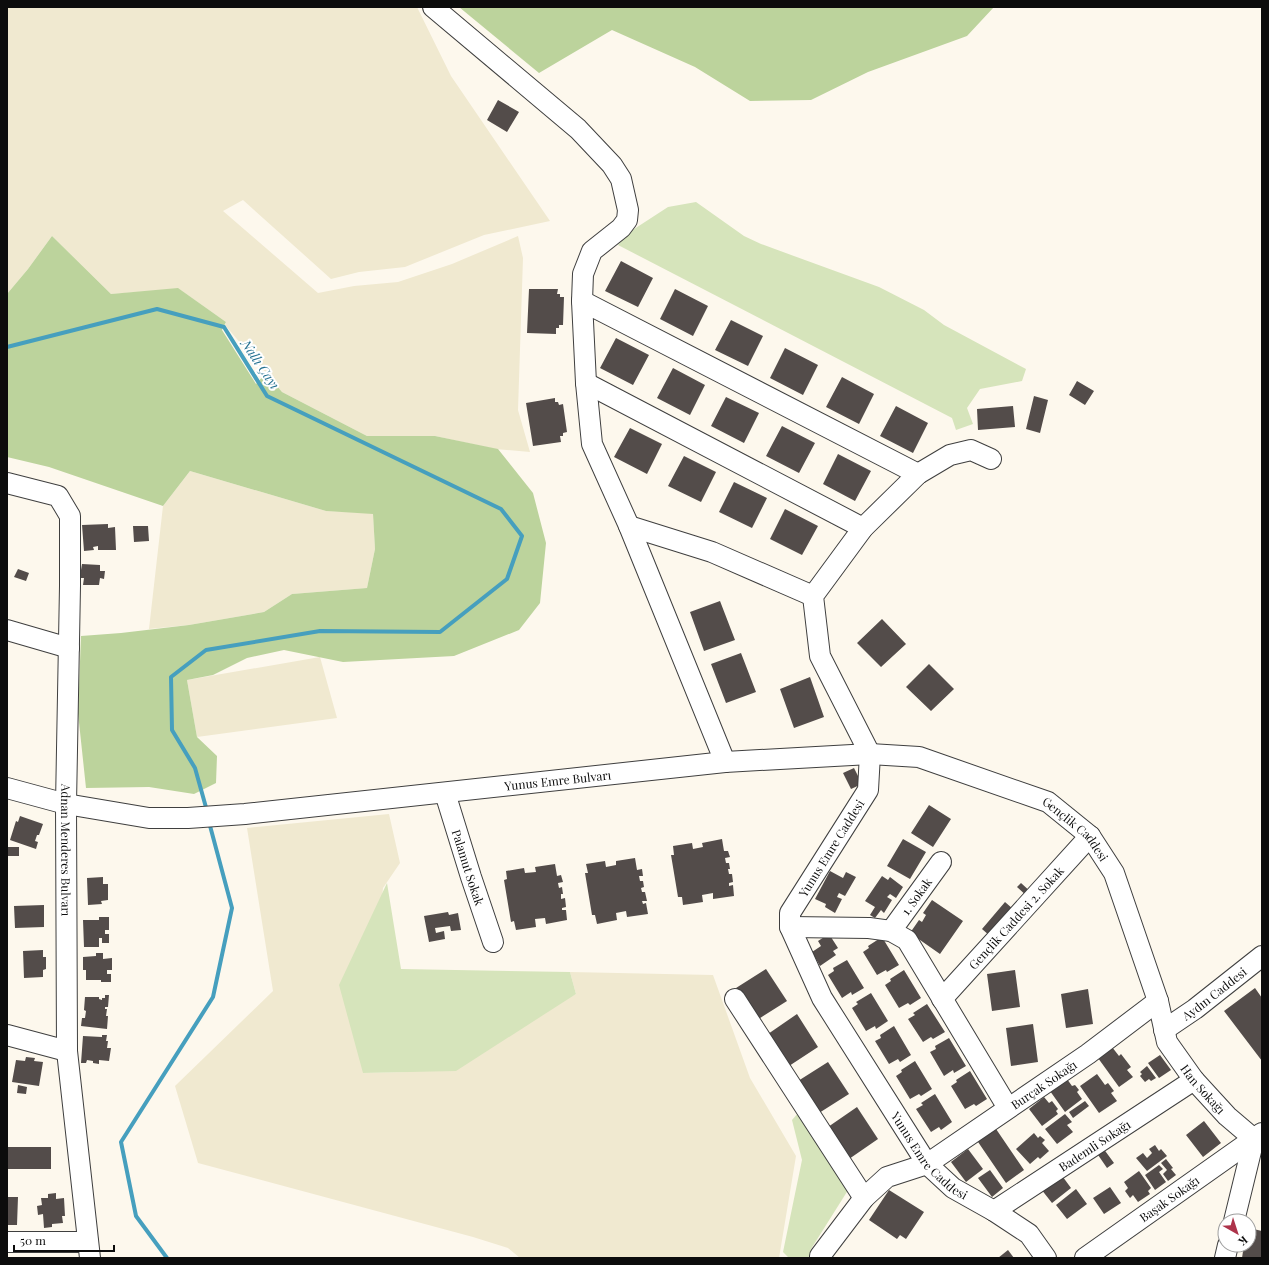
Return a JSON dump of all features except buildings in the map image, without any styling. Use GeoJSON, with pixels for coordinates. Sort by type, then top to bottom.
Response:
{"type":"FeatureCollection","features":[{"type":"Feature","properties":{"kind":"street"},"geometry":{"type":"LineString","coordinates":[[433,7],[578,129],[612,165],[621,179],[628,210],[627,220],[621,228],[592,251],[583,274],[582,301],[586,383],[592,444],[629,526],[725,762]]}},
{"type":"Feature","properties":{"kind":"street"},"geometry":{"type":"LineString","coordinates":[[582,301],[918,474]]}},
{"type":"Feature","properties":{"kind":"street"},"geometry":{"type":"LineString","coordinates":[[586,383],[863,528]]}},
{"type":"Feature","properties":{"kind":"street"},"geometry":{"type":"LineString","coordinates":[[870,754],[820,656],[813,596],[863,528],[918,474],[950,455],[971,450],[991,459]]}},
{"type":"Feature","properties":{"kind":"street","name":"Adnan Menderes Bulvarı"},"geometry":{"type":"LineString","coordinates":[[7,483],[58,496],[70,516],[66,804],[67,1052],[89,1250]]}},
{"type":"Feature","properties":{"kind":"street"},"geometry":{"type":"LineString","coordinates":[[629,526],[712,552],[813,596]]}},
{"type":"Feature","properties":{"kind":"street"},"geometry":{"type":"LineString","coordinates":[[7,630],[69,648]]}},
{"type":"Feature","properties":{"kind":"street","name":"Yunus Emre Bulvarı"},"geometry":{"type":"LineString","coordinates":[[66,804],[149,818],[188,818],[245,814],[725,762],[870,754]]}},
{"type":"Feature","properties":{"kind":"street","name":"Gençlik Caddesi"},"geometry":{"type":"LineString","coordinates":[[870,754],[919,757],[1048,802],[1090,836],[1114,872],[1158,1002],[1164,1030]]}},
{"type":"Feature","properties":{"kind":"street","name":"Yunus Emre Caddesi"},"geometry":{"type":"LineString","coordinates":[[870,754],[868,790],[790,913],[790,927],[822,998],[927,1164],[953,1188],[994,1211],[1029,1234],[1046,1258]]}},
{"type":"Feature","properties":{"kind":"street"},"geometry":{"type":"LineString","coordinates":[[7,788],[66,804]]}},
{"type":"Feature","properties":{"kind":"street","name":"Palamut Sokak"},"geometry":{"type":"LineString","coordinates":[[445,793],[470,877],[493,942]]}},
{"type":"Feature","properties":{"kind":"street","name":"Gençlik Caddesi 2. Sokak"},"geometry":{"type":"LineString","coordinates":[[942,999],[1090,836]]}},
{"type":"Feature","properties":{"kind":"street","name":"1. Sokak"},"geometry":{"type":"LineString","coordinates":[[891,931],[941,862]]}},
{"type":"Feature","properties":{"kind":"street"},"geometry":{"type":"LineString","coordinates":[[790,927],[868,928],[891,931],[907,940],[1008,1108]]}},
{"type":"Feature","properties":{"kind":"street","name":"Aydın Caddesi"},"geometry":{"type":"LineString","coordinates":[[1164,1030],[1195,1009],[1262,956]]}},
{"type":"Feature","properties":{"kind":"street"},"geometry":{"type":"LineString","coordinates":[[735,999],[864,1198]]}},
{"type":"Feature","properties":{"kind":"street","name":"Burçak Sokağı"},"geometry":{"type":"LineString","coordinates":[[821,1257],[864,1198],[887,1178],[927,1164],[1088,1054],[1158,1002]]}},
{"type":"Feature","properties":{"kind":"street","name":"Han Sokağı"},"geometry":{"type":"LineString","coordinates":[[1164,1030],[1167,1042],[1194,1080],[1227,1116],[1258,1136]]}},
{"type":"Feature","properties":{"kind":"street"},"geometry":{"type":"LineString","coordinates":[[7,1035],[67,1052]]}},
{"type":"Feature","properties":{"kind":"street","name":"Bademli Sokağı"},"geometry":{"type":"LineString","coordinates":[[994,1211],[1194,1080]]}},
{"type":"Feature","properties":{"kind":"street"},"geometry":{"type":"LineString","coordinates":[[1236,1213],[1258,1136]]}},
{"type":"Feature","properties":{"kind":"street","name":"Başak Sokağı"},"geometry":{"type":"LineString","coordinates":[[1085,1258],[1258,1136]]}},
{"type":"Feature","properties":{"kind":"street"},"geometry":{"type":"LineString","coordinates":[[7,1242],[89,1250]]}},
{"type":"Feature","properties":{"kind":"shaded area"},"geometry":{"type":"Polygon","coordinates":[[[7,7],[417,7],[451,76],[550,221],[484,235],[405,267],[359,272],[331,279],[243,200],[223,211],[318,293],[354,286],[398,282],[452,264],[518,236],[523,258],[518,410],[530,452],[495,449],[435,436],[367,436],[282,392],[225,325],[226,322],[179,289],[111,294],[52,236],[28,269],[7,294],[7,7]]]}},
{"type":"Feature","properties":{"kind":"shaded area"},"geometry":{"type":"Polygon","coordinates":[[[190,471],[326,511],[373,513],[375,549],[367,588],[292,594],[264,612],[189,625],[149,629],[163,506],[190,471]]]}},
{"type":"Feature","properties":{"kind":"shaded area"},"geometry":{"type":"Polygon","coordinates":[[[320,657],[337,718],[197,737],[187,680],[320,657]]]}},
{"type":"Feature","properties":{"kind":"shaded area"},"geometry":{"type":"Polygon","coordinates":[[[389,814],[400,863],[383,888],[363,1073],[408,1072],[576,994],[570,972],[713,975],[750,1078],[796,1156],[779,1258],[520,1258],[508,1248],[473,1237],[198,1163],[175,1086],[273,991],[247,828],[389,814]]]}},
{"type":"Feature","properties":{"kind":"green space"},"geometry":{"type":"Polygon","coordinates":[[[459,7],[994,7],[967,36],[868,72],[811,100],[750,101],[695,67],[612,30],[539,73],[459,7]]]}},
{"type":"Feature","properties":{"kind":"green space"},"geometry":{"type":"Polygon","coordinates":[[[696,202],[744,236],[761,244],[879,287],[924,310],[944,325],[1026,369],[1022,381],[980,389],[967,408],[973,424],[956,430],[952,418],[618,245],[628,233],[668,207],[696,202]]]}},
{"type":"Feature","properties":{"kind":"green space"},"geometry":{"type":"Polygon","coordinates":[[[52,236],[111,294],[178,288],[226,322],[222,330],[256,384],[266,373],[282,392],[367,436],[435,436],[498,449],[533,493],[546,543],[540,603],[519,630],[454,656],[343,662],[284,650],[247,658],[213,675],[187,680],[197,737],[217,756],[216,783],[194,794],[149,787],[86,788],[78,713],[81,636],[189,625],[264,612],[292,594],[367,588],[375,549],[373,514],[326,511],[190,471],[163,506],[49,467],[7,457],[7,294],[28,269],[52,236]]]}},
{"type":"Feature","properties":{"kind":"green space"},"geometry":{"type":"Polygon","coordinates":[[[387,883],[401,969],[570,972],[576,994],[456,1071],[363,1073],[339,985],[387,883]]]}},
{"type":"Feature","properties":{"kind":"green space"},"geometry":{"type":"Polygon","coordinates":[[[799,1112],[850,1187],[811,1249],[811,1258],[789,1258],[783,1252],[802,1160],[792,1120],[799,1112]]]}},
{"type":"Feature","properties":{"kind":"waterway","name":"Nallı Çayı"},"geometry":{"type":"LineString","coordinates":[[7,347],[157,309],[224,327],[267,396],[501,509],[522,536],[507,579],[440,632],[320,631],[206,650],[171,677],[172,730],[195,768],[207,811]]}},
{"type":"Feature","properties":{"kind":"waterway"},"geometry":{"type":"LineString","coordinates":[[167,1258],[136,1216],[121,1142],[213,997],[232,908],[209,822]]}}]}
